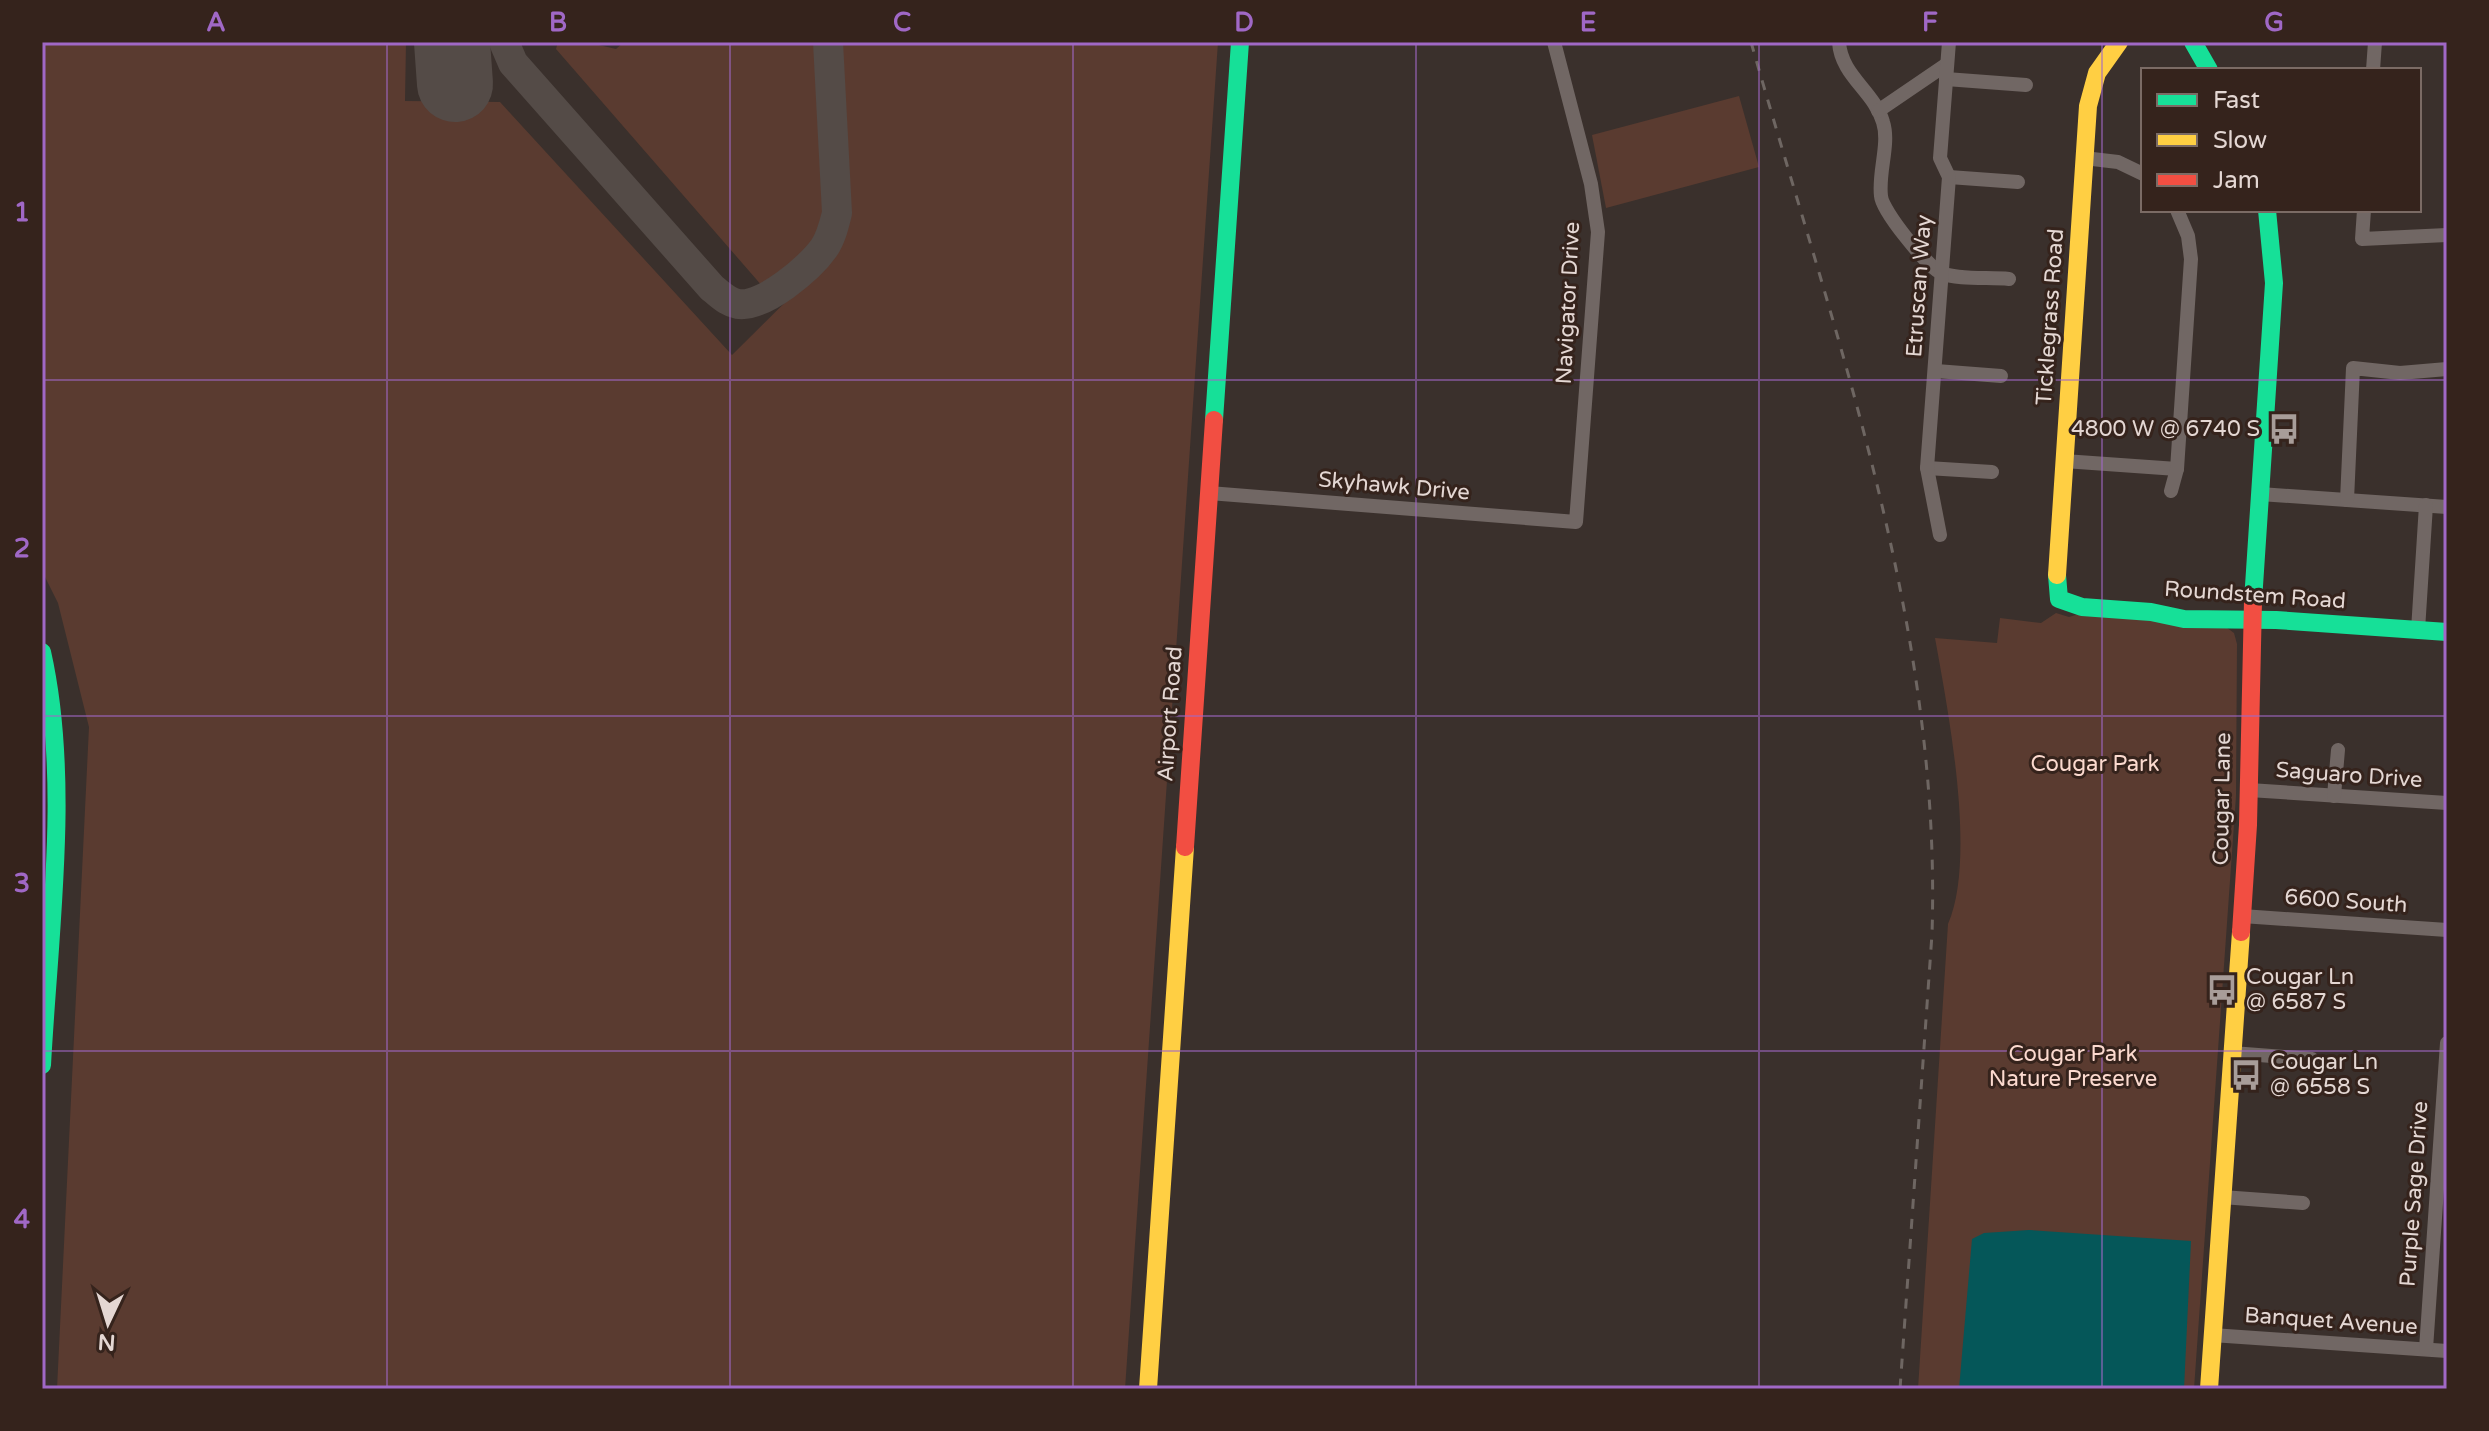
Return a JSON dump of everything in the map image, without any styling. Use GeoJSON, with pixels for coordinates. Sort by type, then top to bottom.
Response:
{"type":"FeatureCollection","features":[{"type":"Feature","properties":{"kind":"street","name":"Airport Road"},"geometry":{"type":"LineString","coordinates":[[1148,1389],[1240,42]]}},
{"type":"Feature","properties":{"kind":"street","name":"Navigator Drive"},"geometry":{"type":"LineString","coordinates":[[1554,42],[1591,184],[1598,232],[1576,522]]}},
{"type":"Feature","properties":{"kind":"street"},"geometry":{"type":"LineString","coordinates":[[1839,42],[1843,64],[1878,111],[1884,125],[1881,200],[1927,263],[1942,274],[2009,279]]}},
{"type":"Feature","properties":{"kind":"street","name":"Etruscan Way"},"geometry":{"type":"LineString","coordinates":[[1940,535],[1927,468],[1949,177],[1940,158],[1949,42]]}},
{"type":"Feature","properties":{"kind":"street","name":"Ticklegrass Road"},"geometry":{"type":"LineString","coordinates":[[2061,602],[2056,589],[2084,158],[2093,84],[2102,63],[2119,42]]}},
{"type":"Feature","properties":{"kind":"street"},"geometry":{"type":"LineString","coordinates":[[2193,42],[2208,68]]}},
{"type":"Feature","properties":{"kind":"street"},"geometry":{"type":"LineString","coordinates":[[2373,68],[2375,42]]}},
{"type":"Feature","properties":{"kind":"street"},"geometry":{"type":"LineString","coordinates":[[1878,111],[1947,72],[2026,85]]}},
{"type":"Feature","properties":{"kind":"street"},"geometry":{"type":"LineString","coordinates":[[2084,158],[2118,162],[2141,173]]}},
{"type":"Feature","properties":{"kind":"street"},"geometry":{"type":"LineString","coordinates":[[1949,177],[2018,182]]}},
{"type":"Feature","properties":{"kind":"street"},"geometry":{"type":"LineString","coordinates":[[2171,491],[2177,469],[2191,259],[2188,236],[2178,212]]}},
{"type":"Feature","properties":{"kind":"street","name":"Cougar Lane"},"geometry":{"type":"LineString","coordinates":[[2209,1389],[2249,790],[2252,621],[2274,283],[2267,212]]}},
{"type":"Feature","properties":{"kind":"street"},"geometry":{"type":"LineString","coordinates":[[2364,212],[2362,239],[2447,235]]}},
{"type":"Feature","properties":{"kind":"street"},"geometry":{"type":"LineString","coordinates":[[2347,500],[2353,368],[2400,373],[2447,369]]}},
{"type":"Feature","properties":{"kind":"street"},"geometry":{"type":"LineString","coordinates":[[1936,371],[2001,376]]}},
{"type":"Feature","properties":{"kind":"street"},"geometry":{"type":"LineString","coordinates":[[2064,461],[2177,469]]}},
{"type":"Feature","properties":{"kind":"street"},"geometry":{"type":"LineString","coordinates":[[1927,468],[1992,472]]}},
{"type":"Feature","properties":{"kind":"street","name":"Skyhawk Drive"},"geometry":{"type":"LineString","coordinates":[[1209,493],[1576,522]]}},
{"type":"Feature","properties":{"kind":"street"},"geometry":{"type":"LineString","coordinates":[[2260,494],[2447,507]]}},
{"type":"Feature","properties":{"kind":"street"},"geometry":{"type":"LineString","coordinates":[[2418,630],[2426,505]]}},
{"type":"Feature","properties":{"kind":"street","name":"Roundstem Road"},"geometry":{"type":"LineString","coordinates":[[2061,602],[2184,619],[2447,632]]}},
{"type":"Feature","properties":{"kind":"street"},"geometry":{"type":"LineString","coordinates":[[42,652],[58,785],[42,1065]]}},
{"type":"Feature","properties":{"kind":"street"},"geometry":{"type":"LineString","coordinates":[[2334,796],[2338,750]]}},
{"type":"Feature","properties":{"kind":"street","name":"Saguaro Drive"},"geometry":{"type":"LineString","coordinates":[[2249,790],[2447,803]]}},
{"type":"Feature","properties":{"kind":"street","name":"6600 South"},"geometry":{"type":"LineString","coordinates":[[2242,916],[2447,930]]}},
{"type":"Feature","properties":{"kind":"street","name":"Purple Sage Drive"},"geometry":{"type":"LineString","coordinates":[[2426,1349],[2447,1043]]}},
{"type":"Feature","properties":{"kind":"street"},"geometry":{"type":"LineString","coordinates":[[2232,1053],[2312,1059]]}},
{"type":"Feature","properties":{"kind":"street"},"geometry":{"type":"LineString","coordinates":[[2222,1197],[2303,1203]]}},
{"type":"Feature","properties":{"kind":"street","name":"Banquet Avenue"},"geometry":{"type":"LineString","coordinates":[[2212,1335],[2447,1351]]}},
{"type":"Feature","properties":{"kind":"green space"},"geometry":{"type":"Polygon","coordinates":[[[42,42],[406,42],[405,101],[500,102],[732,355],[841,247],[851,211],[841,42],[1218,42],[1125,1389],[57,1389],[89,727],[58,603],[42,571],[42,42]]]}},
{"type":"Feature","properties":{"kind":"green space"},"geometry":{"type":"Polygon","coordinates":[[[558,42],[586,42],[616,49],[624,42],[815,42],[825,215],[809,246],[763,287],[556,49],[558,42]]]}},
{"type":"Feature","properties":{"kind":"green space"},"geometry":{"type":"Polygon","coordinates":[[[1739,96],[1759,167],[1606,208],[1592,135],[1739,96]]]}},
{"type":"Feature","properties":{"kind":"green space","name":"Cougar Park"},"geometry":{"type":"Polygon","coordinates":[[[2056,613],[2069,617],[2082,613],[2226,627],[2234,633],[2237,644],[2236,796],[2194,1389],[1918,1389],[1948,924],[1956,896],[1960,862],[1957,783],[1935,638],[1997,643],[2000,618],[2041,623],[2056,613]]]}},
{"type":"Feature","properties":{"kind":"water"},"geometry":{"type":"Polygon","coordinates":[[[2029,1230],[2191,1241],[2184,1389],[1959,1389],[1972,1239],[1984,1233],[2029,1230]]]}},
{"type":"Feature","properties":{"kind":"taxiway"},"geometry":{"type":"LineString","coordinates":[[504,42],[513,63],[712,288],[738,304],[760,300],[797,276],[817,256],[832,231],[837,213],[828,42]]}},
{"type":"Feature","properties":{"kind":"runway"},"geometry":{"type":"LineString","coordinates":[[452,42],[455,84]]}},
{"type":"Feature","properties":{"kind":"railway"},"geometry":{"type":"LineString","coordinates":[[1751,42],[1847,371],[1876,482],[1901,593],[1920,706],[1930,819],[1932,934],[1900,1389]]}},
{"type":"Feature","properties":{"kind":"traffic: fast"},"geometry":{"type":"LineString","coordinates":[[1214,420],[1240,42]]}},
{"type":"Feature","properties":{"kind":"traffic: fast"},"geometry":{"type":"LineString","coordinates":[[2193,42],[2208,68]]}},
{"type":"Feature","properties":{"kind":"traffic: fast"},"geometry":{"type":"LineString","coordinates":[[2253,601],[2274,283],[2267,212]]}},
{"type":"Feature","properties":{"kind":"traffic: fast"},"geometry":{"type":"LineString","coordinates":[[2057,575],[2059,599],[2082,607],[2151,612],[2184,619],[2276,620],[2447,632]]}},
{"type":"Feature","properties":{"kind":"traffic: fast"},"geometry":{"type":"LineString","coordinates":[[42,652],[51,701],[57,804],[42,1065]]}},
{"type":"Feature","properties":{"kind":"traffic: slow"},"geometry":{"type":"LineString","coordinates":[[2057,575],[2088,106],[2097,73],[2119,42]]}},
{"type":"Feature","properties":{"kind":"traffic: slow"},"geometry":{"type":"LineString","coordinates":[[1148,1389],[1185,847]]}},
{"type":"Feature","properties":{"kind":"traffic: slow"},"geometry":{"type":"LineString","coordinates":[[2209,1389],[2241,932]]}},
{"type":"Feature","properties":{"kind":"traffic: jam"},"geometry":{"type":"LineString","coordinates":[[1185,847],[1214,420]]}},
{"type":"Feature","properties":{"kind":"traffic: jam"},"geometry":{"type":"LineString","coordinates":[[2241,932],[2248,825],[2253,601]]}},
{"type":"Feature","properties":{"kind":"place","name":"4800 W @ 6740 S"},"geometry":{"type":"Point","coordinates":[2284,429]}},
{"type":"Feature","properties":{"kind":"place","name":"Cougar Ln @ 6587 S"},"geometry":{"type":"Point","coordinates":[2222,990]}},
{"type":"Feature","properties":{"kind":"place","name":"Cougar Ln @ 6558 S"},"geometry":{"type":"Point","coordinates":[2246,1075]}},
{"type":"Feature","properties":{"kind":"park label","name":"Cougar Park Nature Preserve"},"geometry":{"type":"Point","coordinates":[2073,1066]}}]}
